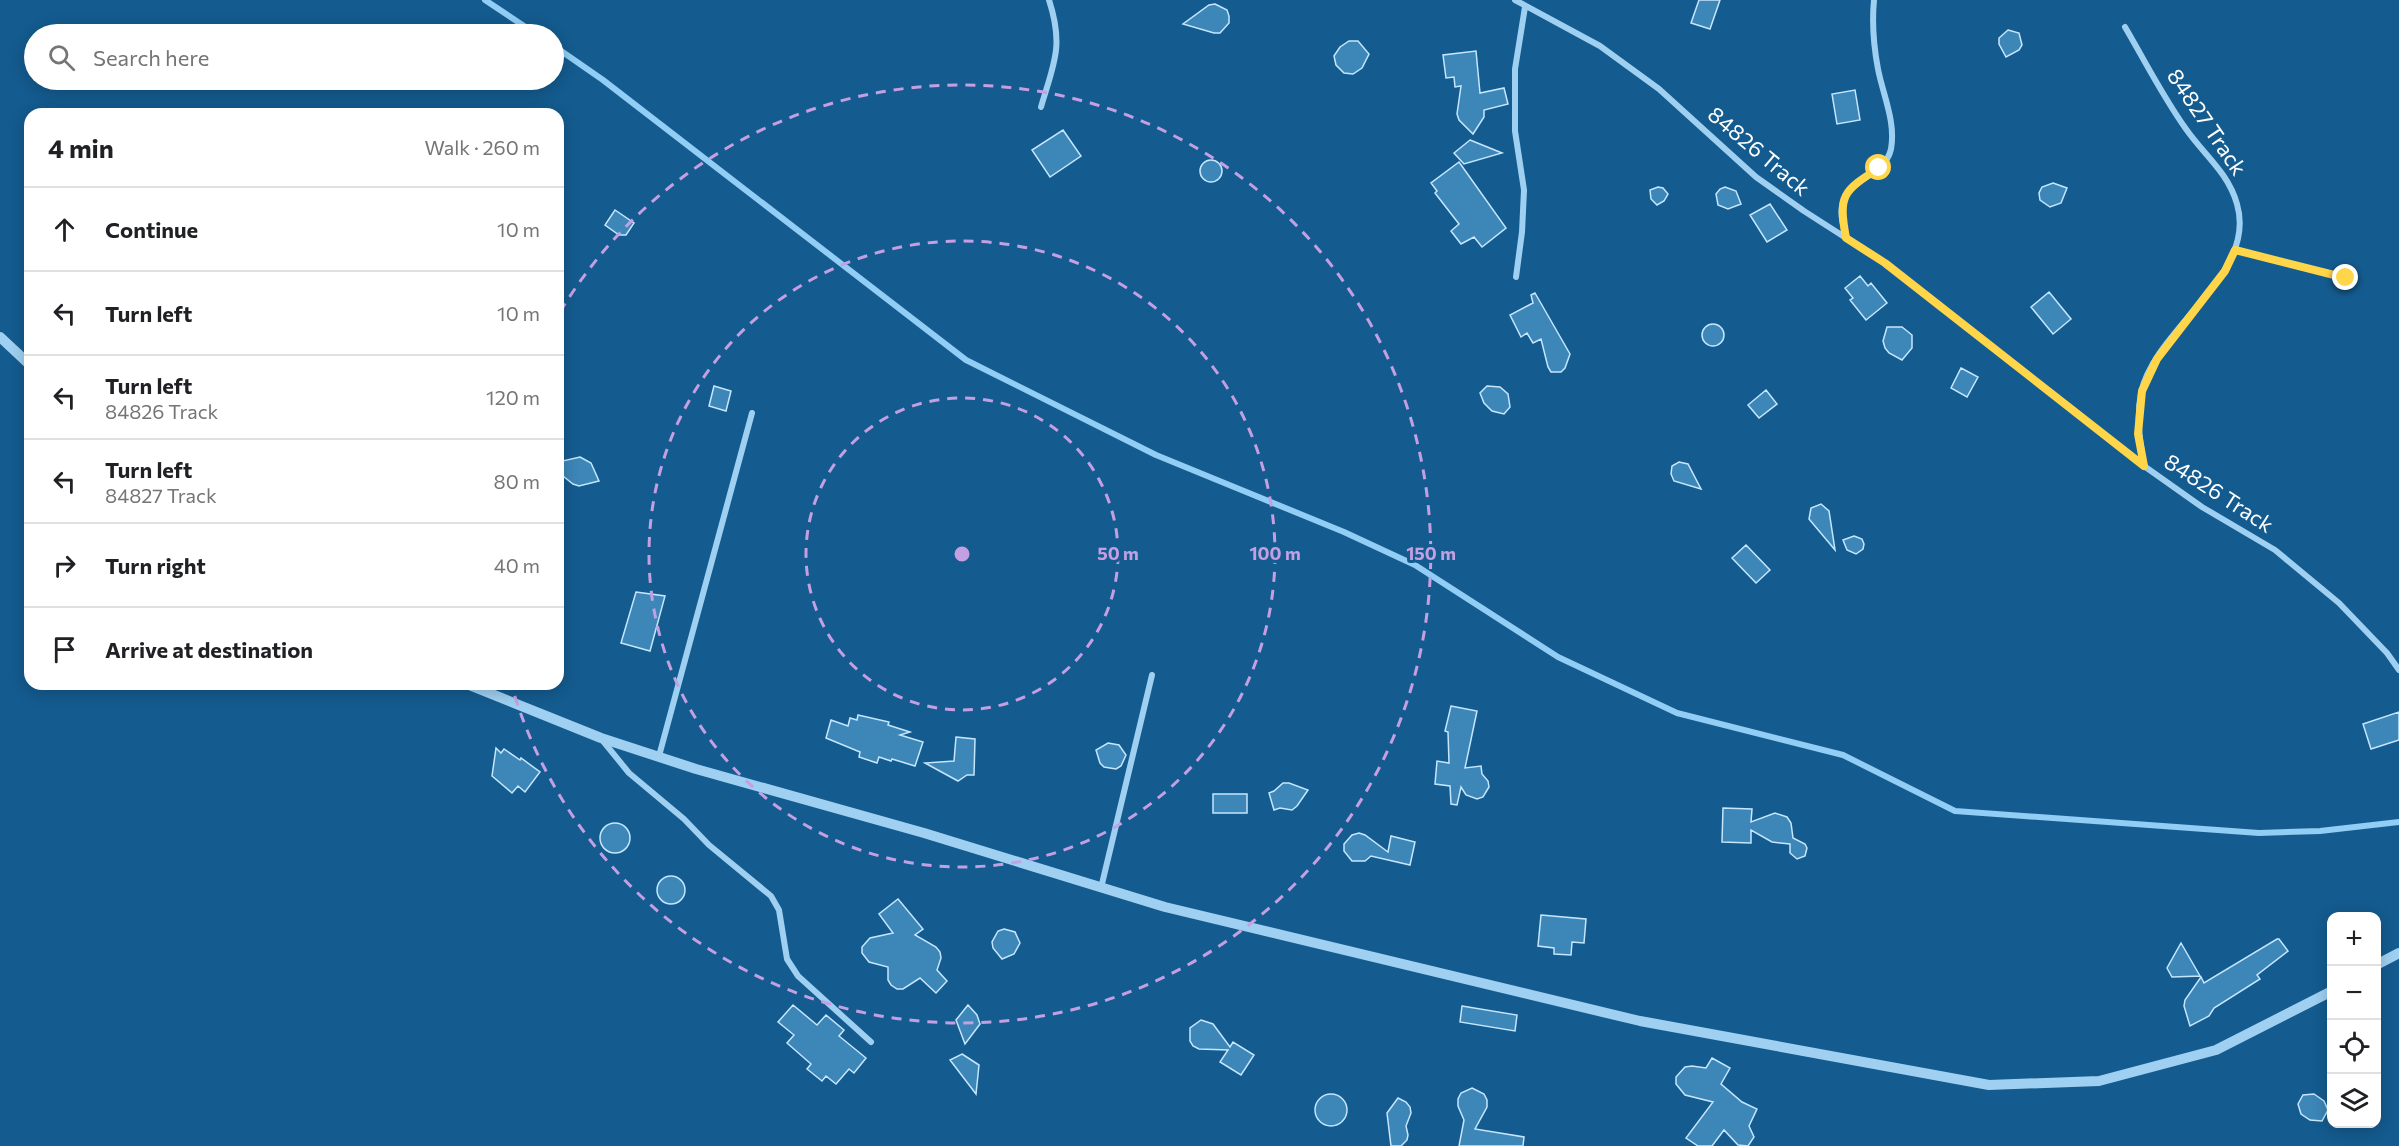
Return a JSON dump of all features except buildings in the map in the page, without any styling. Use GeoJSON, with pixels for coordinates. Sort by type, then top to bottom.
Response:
{"type":"FeatureCollection","features":[{"type":"Feature","properties":{"kind":"street"},"geometry":{"type":"LineString","coordinates":[[1041,107],[1057,49],[1058,34],[1049,0]]}},
{"type":"Feature","properties":{"kind":"street","name":"84826 Track"},"geometry":{"type":"LineString","coordinates":[[1515,0],[1525,8],[1600,46],[1659,89],[1756,177],[1894,270],[2144,466],[2202,507],[2275,550],[2339,603],[2387,653],[2399,670]]}},
{"type":"Feature","properties":{"kind":"street"},"geometry":{"type":"LineString","coordinates":[[1846,238],[1842,216],[1842,205],[1846,194],[1887,159],[1892,141],[1890,113],[1877,67],[1874,0]]}},
{"type":"Feature","properties":{"kind":"street"},"geometry":{"type":"LineString","coordinates":[[1516,277],[1522,232],[1524,190],[1515,131],[1515,69],[1525,8]]}},
{"type":"Feature","properties":{"kind":"street","name":"84827 Track"},"geometry":{"type":"LineString","coordinates":[[2126,27],[2172,108],[2188,132],[2221,170],[2231,187],[2238,215],[2235,250],[2225,271],[2157,359],[2142,391],[2138,434],[2144,466]]}},
{"type":"Feature","properties":{"kind":"street"},"geometry":{"type":"LineString","coordinates":[[2235,250],[2346,278]]}},
{"type":"Feature","properties":{"kind":"street"},"geometry":{"type":"LineString","coordinates":[[0,337],[24,359]]}},
{"type":"Feature","properties":{"kind":"street"},"geometry":{"type":"LineString","coordinates":[[659,756],[752,413]]}},
{"type":"Feature","properties":{"kind":"street"},"geometry":{"type":"LineString","coordinates":[[1101,888],[1152,675]]}},
{"type":"Feature","properties":{"kind":"street"},"geometry":{"type":"LineString","coordinates":[[482,690],[601,738],[1165,907],[1640,1021],[1989,1085],[2099,1081],[2216,1050],[2327,993]]}},
{"type":"Feature","properties":{"kind":"street"},"geometry":{"type":"LineString","coordinates":[[601,738],[629,773],[684,819],[709,845],[771,896],[779,910],[787,959],[798,976],[871,1042]]}},
{"type":"Feature","properties":{"kind":"street"},"geometry":{"type":"LineString","coordinates":[[2381,962],[2399,953]]}},
{"type":"Feature","properties":{"kind":"waterway"},"geometry":{"type":"LineString","coordinates":[[485,0],[521,24]]}},
{"type":"Feature","properties":{"kind":"waterway"},"geometry":{"type":"LineString","coordinates":[[564,53],[603,80],[966,360],[1156,455],[1344,532],[1415,565],[1558,657],[1677,713],[1843,755],[1955,811],[2259,833],[2320,831],[2399,822]]}},
{"type":"Feature","properties":{"kind":"route"},"geometry":{"type":"LineString","coordinates":[[1879,168],[1853,186],[1846,194],[1842,205],[1846,238],[1885,263],[2144,466],[2138,434],[2142,391],[2157,359],[2225,271],[2235,250],[2346,278]]}}]}
